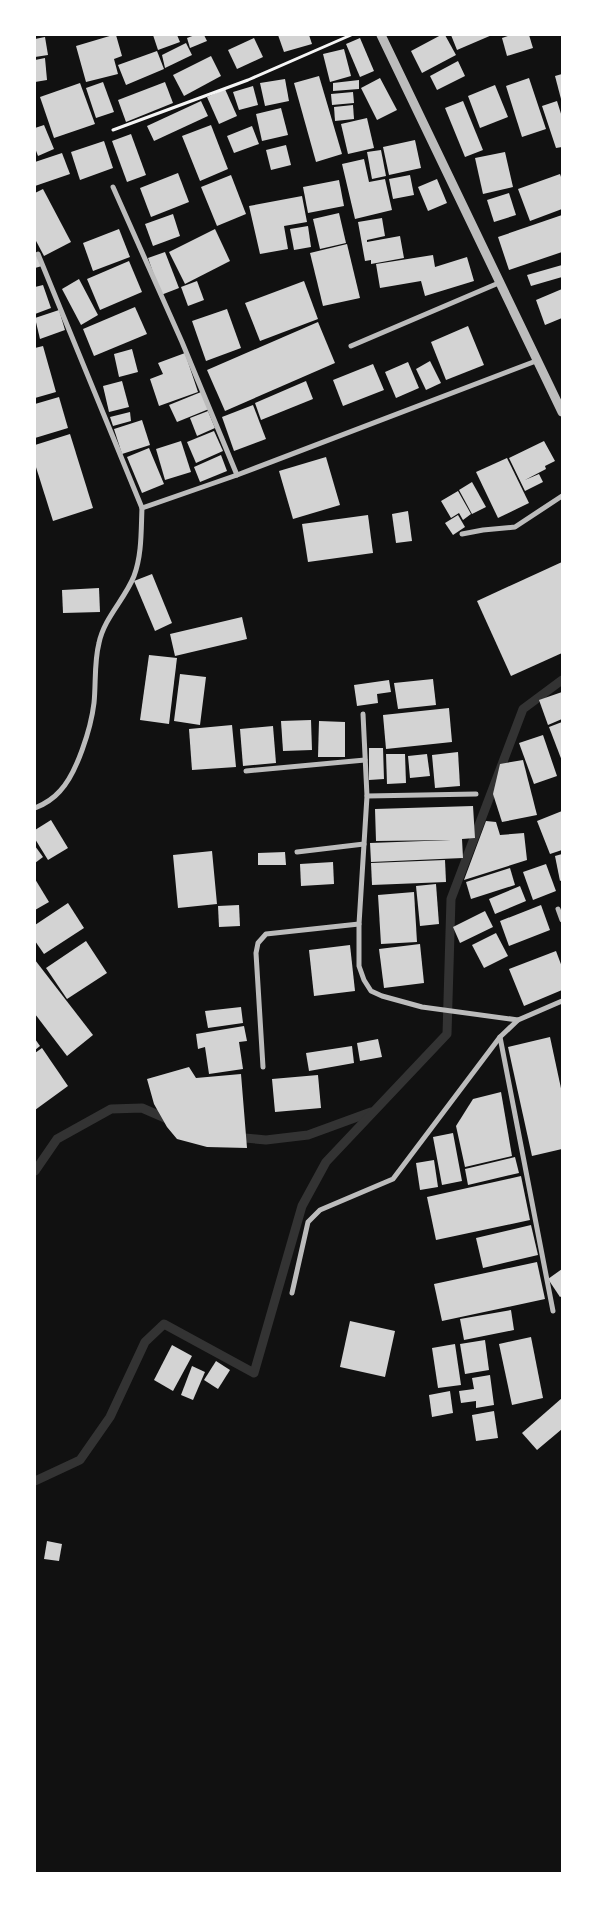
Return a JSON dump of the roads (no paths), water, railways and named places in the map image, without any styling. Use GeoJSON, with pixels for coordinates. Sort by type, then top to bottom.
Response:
{"type":"FeatureCollection","features":[{"type":"Feature","properties":{"kind":"street"},"geometry":{"type":"LineString","coordinates":[[381,35],[562,412]]}},
{"type":"Feature","properties":{"kind":"street"},"geometry":{"type":"LineString","coordinates":[[113,187],[182,342],[237,475]]}},
{"type":"Feature","properties":{"kind":"street"},"geometry":{"type":"LineString","coordinates":[[35,808],[48,803],[61,790],[79,758],[88,735],[94,705],[99,642],[106,624],[127,591],[138,564],[142,508],[38,254]]}},
{"type":"Feature","properties":{"kind":"street"},"geometry":{"type":"LineString","coordinates":[[351,346],[501,282]]}},
{"type":"Feature","properties":{"kind":"street"},"geometry":{"type":"LineString","coordinates":[[142,508],[237,475],[536,361]]}},
{"type":"Feature","properties":{"kind":"street"},"geometry":{"type":"LineString","coordinates":[[462,534],[515,527],[562,496]]}},
{"type":"Feature","properties":{"kind":"street"},"geometry":{"type":"LineString","coordinates":[[363,714],[367,796],[359,924],[359,966],[364,980],[371,991],[422,1007],[518,1020]]}},
{"type":"Feature","properties":{"kind":"street"},"geometry":{"type":"LineString","coordinates":[[246,772],[365,760]]}},
{"type":"Feature","properties":{"kind":"street"},"geometry":{"type":"LineString","coordinates":[[367,796],[476,794]]}},
{"type":"Feature","properties":{"kind":"street"},"geometry":{"type":"LineString","coordinates":[[297,852],[364,844]]}},
{"type":"Feature","properties":{"kind":"street"},"geometry":{"type":"LineString","coordinates":[[558,909],[562,920]]}},
{"type":"Feature","properties":{"kind":"street"},"geometry":{"type":"LineString","coordinates":[[263,1067],[256,953],[262,937],[266,934],[359,924]]}},
{"type":"Feature","properties":{"kind":"street"},"geometry":{"type":"LineString","coordinates":[[292,1293],[308,1222],[313,1216],[320,1210],[393,1179],[500,1037],[518,1020],[562,1001]]}},
{"type":"Feature","properties":{"kind":"street"},"geometry":{"type":"LineString","coordinates":[[500,1037],[553,1310]]}},
{"type":"Feature","properties":{"kind":"waterway"},"geometry":{"type":"LineString","coordinates":[[35,1481],[80,1460],[110,1417],[145,1342],[164,1324],[254,1373],[302,1206],[326,1162],[447,1034],[451,899],[523,709],[562,680]]}},
{"type":"Feature","properties":{"kind":"waterway"},"geometry":{"type":"LineString","coordinates":[[35,1171],[57,1139],[111,1109],[142,1108],[172,1121]]}},
{"type":"Feature","properties":{"kind":"waterway"},"geometry":{"type":"LineString","coordinates":[[234,1137],[266,1140],[308,1135],[371,1112]]}}]}
